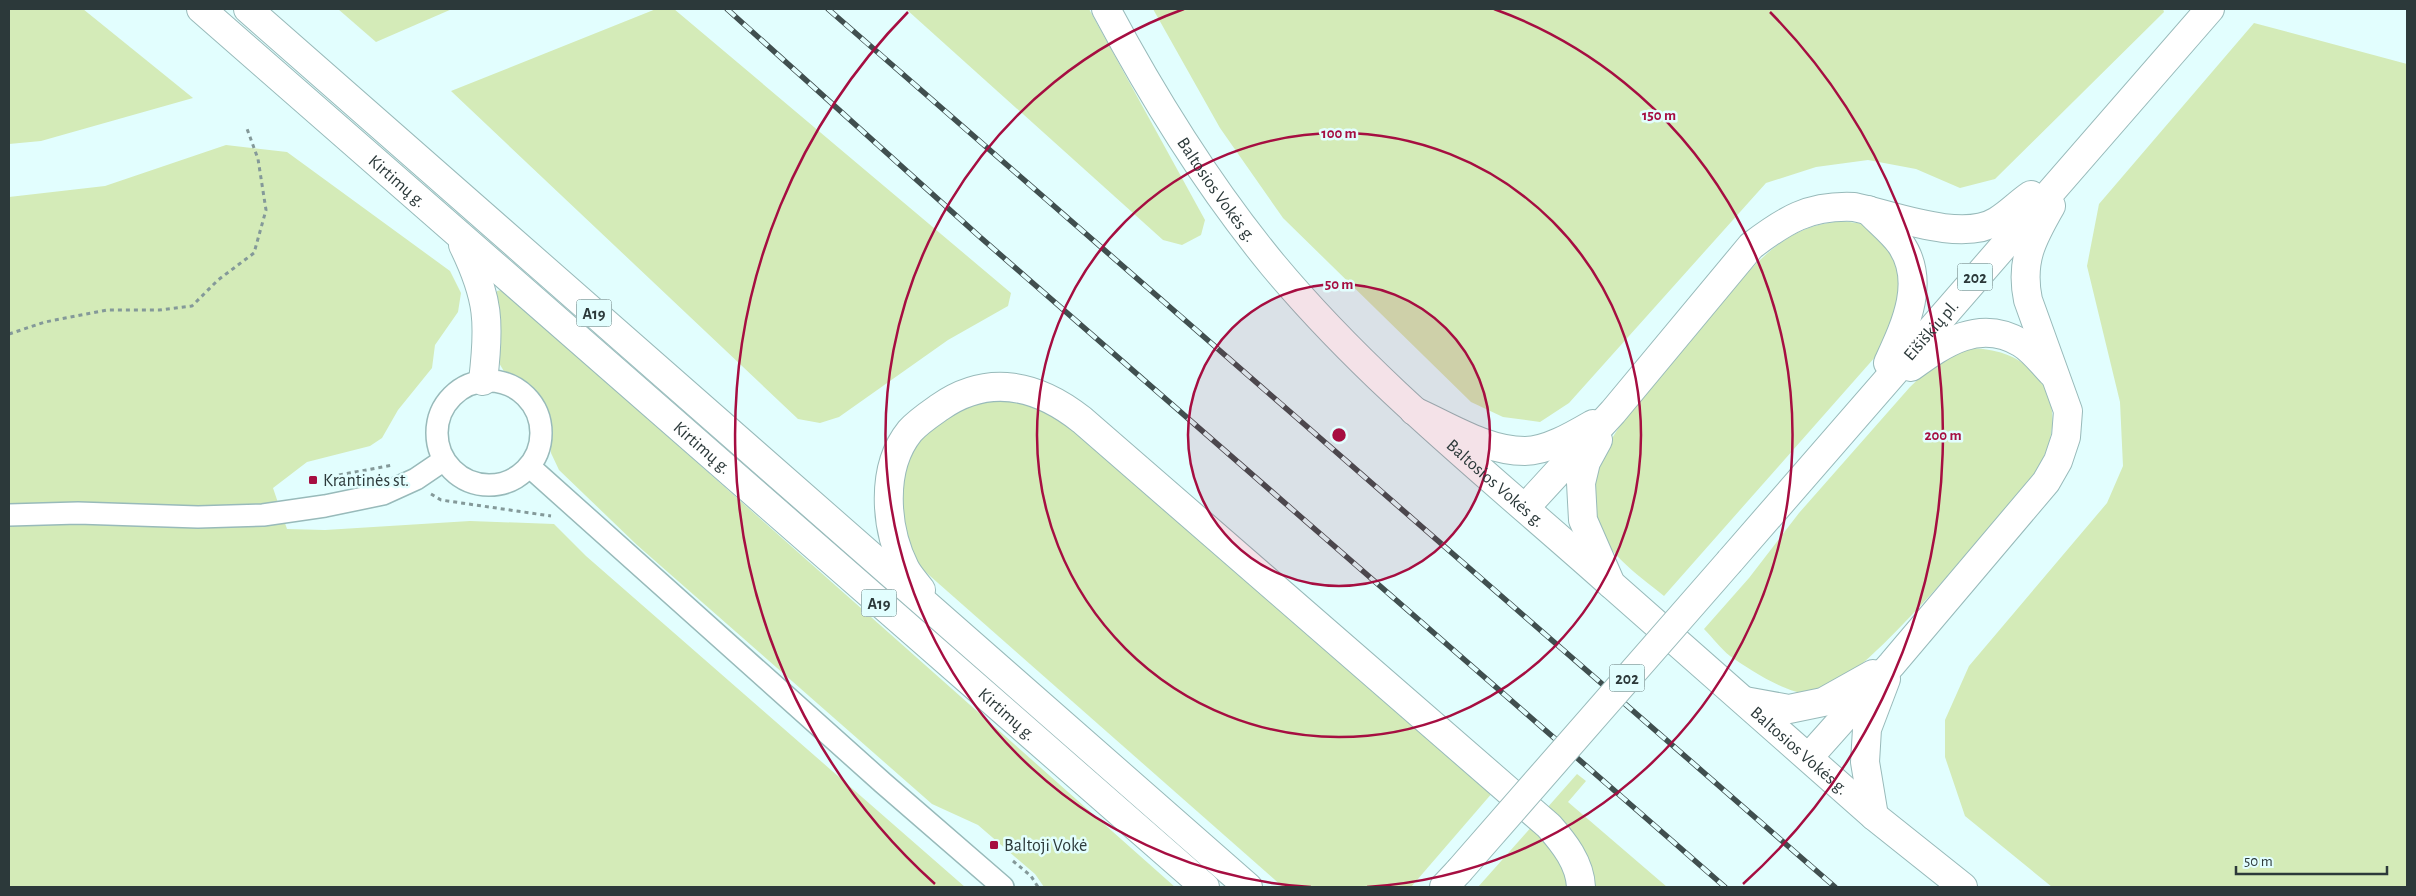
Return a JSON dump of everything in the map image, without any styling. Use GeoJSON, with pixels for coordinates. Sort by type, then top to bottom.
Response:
{"type":"FeatureCollection","features":[{"type":"Feature","properties":{"kind":"main road","name":"Kirtimų g."},"geometry":{"type":"LineString","coordinates":[[201,9],[1205,887]]}},
{"type":"Feature","properties":{"kind":"main road","name":"Kirtimų g."},"geometry":{"type":"LineString","coordinates":[[248,9],[1248,887]]}},
{"type":"Feature","properties":{"kind":"main road","name":"Baltosios Vokės g."},"geometry":{"type":"LineString","coordinates":[[1106,9],[1142,76],[1216,190],[1273,265],[1321,318],[1414,410],[1610,584],[1874,816],[1963,887]]}},
{"type":"Feature","properties":{"kind":"main road","name":"Eišiškių pl."},"geometry":{"type":"LineString","coordinates":[[1451,879],[2210,9]]}},
{"type":"Feature","properties":{"kind":"main road"},"geometry":{"type":"LineString","coordinates":[[1525,508],[1614,412],[1751,246],[1793,217],[1812,210],[1840,206],[1868,210],[1942,228],[1959,230],[1986,226],[1997,221],[2076,161]]}},
{"type":"Feature","properties":{"kind":"main road"},"geometry":{"type":"LineString","coordinates":[[1808,757],[1892,664],[2046,482],[2058,461],[2066,437],[2068,411],[2028,300],[2025,269],[2028,252],[2038,229],[2076,161]]}},
{"type":"Feature","properties":{"kind":"main road"},"geometry":{"type":"LineString","coordinates":[[1868,210],[1900,243],[1912,268],[1913,288],[1904,328],[1875,392]]}},
{"type":"Feature","properties":{"kind":"main road"},"geometry":{"type":"LineString","coordinates":[[458,235],[479,277],[484,297],[488,340],[483,381]]}},
{"type":"Feature","properties":{"kind":"main road"},"geometry":{"type":"LineString","coordinates":[[1875,392],[1942,344],[1962,335],[1983,333],[2003,335],[2022,344],[2057,379]]}},
{"type":"Feature","properties":{"kind":"main road"},"geometry":{"type":"LineString","coordinates":[[940,618],[906,569],[895,542],[888,494],[892,468],[900,448],[910,431],[928,416],[949,401],[970,391],[990,387],[1014,388],[1037,392],[1062,404],[1082,420],[1549,826],[1564,843],[1575,862],[1581,887]]}},
{"type":"Feature","properties":{"kind":"main road"},"geometry":{"type":"LineString","coordinates":[[1414,410],[1490,446],[1526,452],[1564,441],[1614,412]]}},
{"type":"Feature","properties":{"kind":"main road"},"geometry":{"type":"LineString","coordinates":[[1610,584],[1583,520],[1582,483],[1586,462],[1614,412]]}},
{"type":"Feature","properties":{"kind":"main road"},"geometry":{"type":"LineString","coordinates":[[1743,700],[1789,709],[1823,702],[1892,664]]}},
{"type":"Feature","properties":{"kind":"main road"},"geometry":{"type":"LineString","coordinates":[[1874,816],[1864,762],[1867,730],[1892,664]]}},
{"type":"Feature","properties":{"kind":"street"},"geometry":{"type":"LineString","coordinates":[[483,381],[508,384],[525,394],[537,410],[542,429],[540,449],[530,467],[512,480],[500,485],[484,486],[466,481],[452,472],[436,442],[438,419],[446,402],[457,390],[468,384],[483,381]]}},
{"type":"Feature","properties":{"kind":"street"},"geometry":{"type":"LineString","coordinates":[[9,515],[78,513],[198,517],[263,515],[325,506],[383,494],[416,479],[444,460]]}},
{"type":"Feature","properties":{"kind":"street"},"geometry":{"type":"LineString","coordinates":[[530,467],[883,783],[1003,887]]}},
{"type":"Feature","properties":{"kind":"path"},"geometry":{"type":"LineString","coordinates":[[9,334],[45,322],[107,310],[159,310],[192,306],[218,280],[254,253],[266,210],[258,159],[246,126]]}},
{"type":"Feature","properties":{"kind":"path"},"geometry":{"type":"LineString","coordinates":[[339,475],[408,464],[416,479],[433,496],[441,500],[550,515],[558,521]]}},
{"type":"Feature","properties":{"kind":"path"},"geometry":{"type":"LineString","coordinates":[[1013,861],[1030,876],[1038,887]]}},
{"type":"Feature","properties":{"kind":"green space"},"geometry":{"type":"Polygon","coordinates":[[[9,9],[83,9],[193,98],[41,141],[9,144],[9,9]]]}},
{"type":"Feature","properties":{"kind":"green space"},"geometry":{"type":"Polygon","coordinates":[[[338,9],[452,9],[376,42],[338,9]]]}},
{"type":"Feature","properties":{"kind":"green space"},"geometry":{"type":"Polygon","coordinates":[[[656,9],[674,9],[1011,293],[1008,306],[948,340],[839,417],[820,423],[798,419],[451,91],[656,9]]]}},
{"type":"Feature","properties":{"kind":"green space"},"geometry":{"type":"Polygon","coordinates":[[[906,9],[1089,9],[1205,220],[1201,235],[1182,245],[1163,240],[906,9]]]}},
{"type":"Feature","properties":{"kind":"green space"},"geometry":{"type":"Polygon","coordinates":[[[1153,9],[2163,9],[2164,12],[1995,179],[1960,188],[1916,169],[1868,160],[1816,167],[1766,183],[1569,403],[1540,422],[1503,417],[1471,402],[1283,218],[1220,128],[1153,9]]]}},
{"type":"Feature","properties":{"kind":"green space"},"geometry":{"type":"Polygon","coordinates":[[[2254,23],[2407,64],[2407,887],[2052,887],[1965,816],[1945,757],[1945,720],[1969,666],[2107,503],[2123,466],[2120,402],[2087,266],[2099,204],[2254,23]]]}},
{"type":"Feature","properties":{"kind":"green space"},"geometry":{"type":"Polygon","coordinates":[[[226,145],[287,152],[450,271],[461,293],[458,312],[435,345],[432,368],[398,410],[382,438],[370,446],[307,462],[273,488],[287,529],[325,530],[470,521],[554,524],[586,556],[965,887],[9,887],[9,197],[105,186],[226,145]]]}},
{"type":"Feature","properties":{"kind":"green space"},"geometry":{"type":"Polygon","coordinates":[[[1842,221],[1864,224],[1880,232],[1901,271],[1900,309],[1876,356],[1664,596],[1621,560],[1611,549],[1597,525],[1592,502],[1594,484],[1606,450],[1619,427],[1640,399],[1738,283],[1761,259],[1785,240],[1805,229],[1842,221]]]}},
{"type":"Feature","properties":{"kind":"green space"},"geometry":{"type":"Polygon","coordinates":[[[501,290],[1175,887],[1044,887],[1035,874],[978,825],[932,804],[637,545],[559,470],[551,453],[549,416],[545,404],[537,393],[515,376],[505,373],[499,363],[496,296],[497,291],[501,290]]]}},
{"type":"Feature","properties":{"kind":"green space"},"geometry":{"type":"Polygon","coordinates":[[[1969,348],[1991,350],[2020,361],[2036,375],[2043,385],[2052,411],[2050,438],[2040,464],[2024,490],[2005,515],[1883,644],[1845,678],[1829,689],[1815,694],[1794,691],[1771,681],[1730,656],[1704,629],[1749,578],[1799,513],[1910,387],[1934,364],[1969,348]]]}},
{"type":"Feature","properties":{"kind":"green space"},"geometry":{"type":"Polygon","coordinates":[[[997,396],[1056,410],[1493,792],[1411,887],[1283,887],[921,568],[912,556],[903,534],[898,484],[914,446],[945,414],[997,396]]]}},
{"type":"Feature","properties":{"kind":"green space"},"geometry":{"type":"Polygon","coordinates":[[[1577,774],[1586,781],[1568,802],[1667,887],[1593,887],[1547,808],[1577,774]]]}},
{"type":"Feature","properties":{"kind":"green space"},"geometry":{"type":"Polygon","coordinates":[[[1533,825],[1557,849],[1571,887],[1478,887],[1533,825]]]}},
{"type":"Feature","properties":{"kind":"railway"},"geometry":{"type":"LineString","coordinates":[[727,9],[980,237],[1725,887]]}},
{"type":"Feature","properties":{"kind":"railway"},"geometry":{"type":"LineString","coordinates":[[828,9],[1835,887]]}},
{"type":"Feature","properties":{"kind":"place","name":"Krantinės st."},"geometry":{"type":"Point","coordinates":[313,480]}},
{"type":"Feature","properties":{"kind":"place","name":"Baltoji Vokė"},"geometry":{"type":"Point","coordinates":[994,845]}}]}
